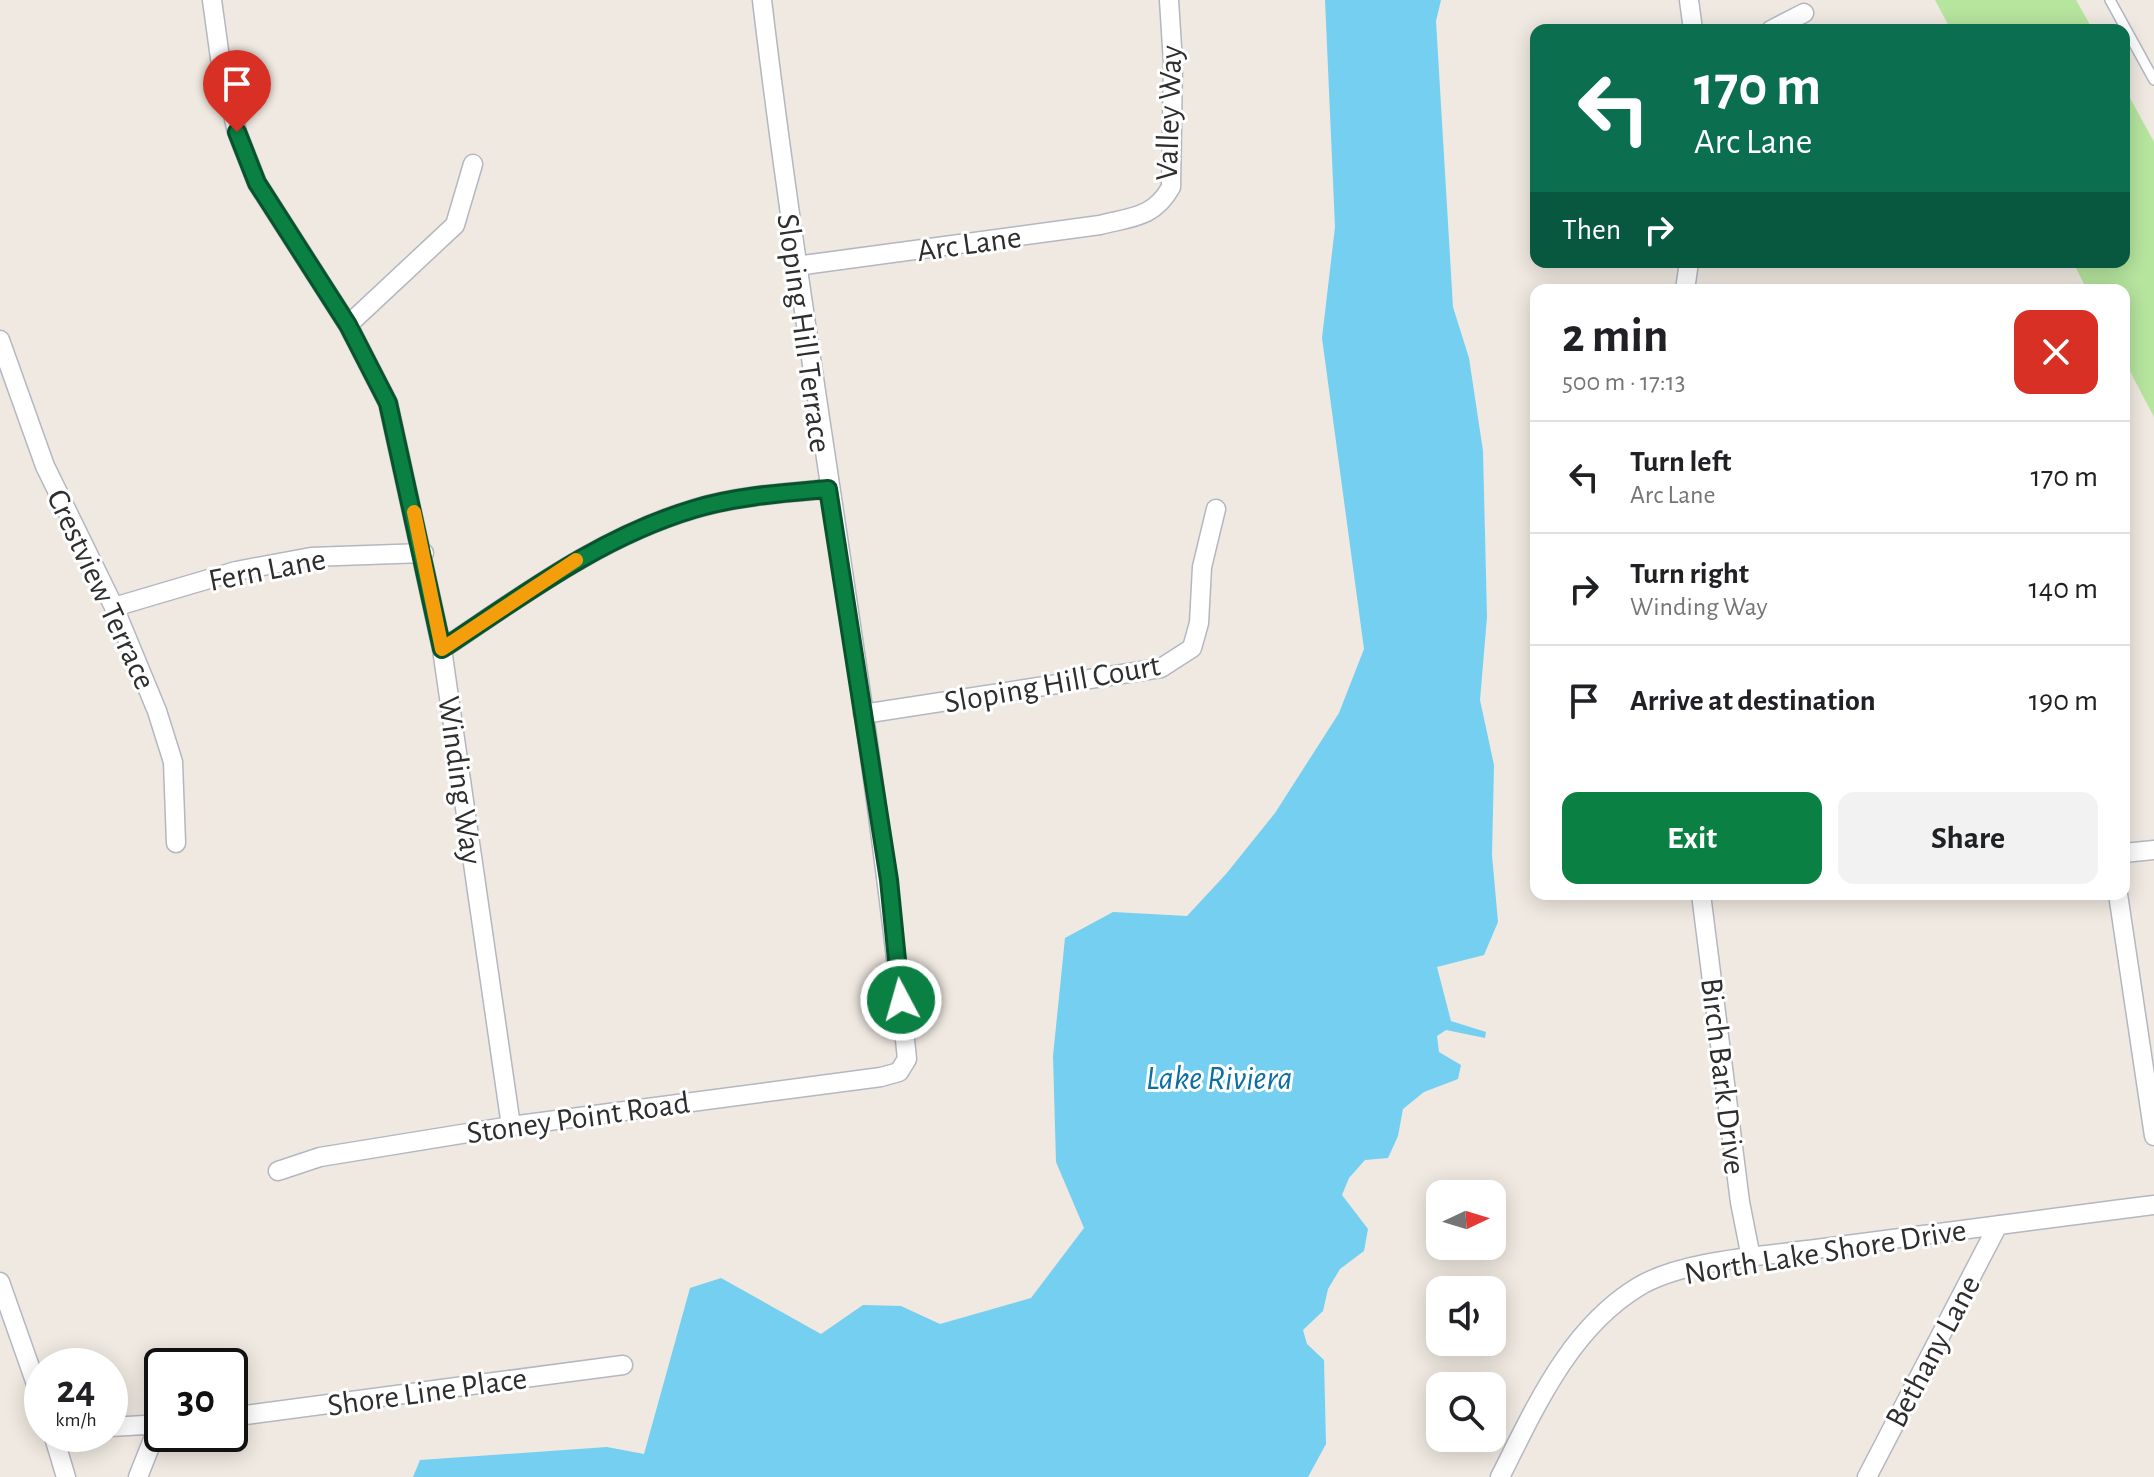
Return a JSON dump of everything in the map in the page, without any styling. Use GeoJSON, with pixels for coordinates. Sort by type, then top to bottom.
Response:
{"type":"FeatureCollection","features":[{"type":"Feature","properties":{"kind":"street","name":"Winding Way"},"geometry":{"type":"LineString","coordinates":[[212,0],[220,58],[237,132],[257,183],[348,325],[388,403],[424,553],[442,649],[511,1126]]}},
{"type":"Feature","properties":{"kind":"street","name":"Sloping Hill Terrace"},"geometry":{"type":"LineString","coordinates":[[762,0],[828,489],[889,880],[907,1059],[899,1072],[881,1077]]}},
{"type":"Feature","properties":{"kind":"street","name":"Valley Way"},"geometry":{"type":"LineString","coordinates":[[1142,215],[1161,205],[1171,187],[1173,63],[1169,0]]}},
{"type":"Feature","properties":{"kind":"street"},"geometry":{"type":"LineString","coordinates":[[1689,0],[1692,24]]}},
{"type":"Feature","properties":{"kind":"street"},"geometry":{"type":"LineString","coordinates":[[1783,24],[1804,13]]}},
{"type":"Feature","properties":{"kind":"street"},"geometry":{"type":"LineString","coordinates":[[348,325],[455,225],[473,164]]}},
{"type":"Feature","properties":{"kind":"street","name":"Arc Lane"},"geometry":{"type":"LineString","coordinates":[[796,266],[1100,225],[1142,215]]}},
{"type":"Feature","properties":{"kind":"street","name":"Crestview Terrace"},"geometry":{"type":"LineString","coordinates":[[0,340],[16,392],[45,466],[114,607],[157,711],[173,762],[176,843]]}},
{"type":"Feature","properties":{"kind":"street"},"geometry":{"type":"LineString","coordinates":[[442,649],[587,553],[632,533],[693,509],[757,496],[828,489]]}},
{"type":"Feature","properties":{"kind":"street","name":"Sloping Hill Court"},"geometry":{"type":"LineString","coordinates":[[863,714],[1161,668],[1180,659],[1192,648],[1199,623],[1202,567],[1216,509]]}},
{"type":"Feature","properties":{"kind":"street","name":"Fern Lane"},"geometry":{"type":"LineString","coordinates":[[114,607],[236,571],[311,557],[424,553]]}},
{"type":"Feature","properties":{"kind":"street"},"geometry":{"type":"LineString","coordinates":[[2130,852],[2154,850]]}},
{"type":"Feature","properties":{"kind":"street","name":"Birch Bark Drive"},"geometry":{"type":"LineString","coordinates":[[1702,900],[1740,1202],[1751,1258]]}},
{"type":"Feature","properties":{"kind":"street"},"geometry":{"type":"LineString","coordinates":[[2119,900],[2154,1136]]}},
{"type":"Feature","properties":{"kind":"street","name":"Stoney Point Road"},"geometry":{"type":"LineString","coordinates":[[278,1171],[320,1157],[511,1126],[881,1077]]}},
{"type":"Feature","properties":{"kind":"street","name":"North Lake Shore Drive"},"geometry":{"type":"LineString","coordinates":[[1500,1477],[1536,1407],[1572,1347],[1609,1308],[1639,1286],[1683,1271],[1751,1258],[2154,1205]]}},
{"type":"Feature","properties":{"kind":"street","name":"Bethany Lane"},"geometry":{"type":"LineString","coordinates":[[1867,1477],[1998,1225]]}},
{"type":"Feature","properties":{"kind":"street"},"geometry":{"type":"LineString","coordinates":[[0,1282],[24,1350]]}},
{"type":"Feature","properties":{"kind":"street","name":"Shore Line Place"},"geometry":{"type":"LineString","coordinates":[[248,1415],[623,1365]]}},
{"type":"Feature","properties":{"kind":"street"},"geometry":{"type":"LineString","coordinates":[[58,1452],[66,1477]]}},
{"type":"Feature","properties":{"kind":"street"},"geometry":{"type":"LineString","coordinates":[[138,1477],[148,1452]]}},
{"type":"Feature","properties":{"kind":"lane"},"geometry":{"type":"LineString","coordinates":[[2110,0],[2123,24]]}},
{"type":"Feature","properties":{"kind":"lane"},"geometry":{"type":"LineString","coordinates":[[2130,36],[2154,80]]}},
{"type":"Feature","properties":{"kind":"green space"},"geometry":{"type":"Polygon","coordinates":[[[1935,0],[2076,0],[2090,24],[1948,24],[1935,0]]]}},
{"type":"Feature","properties":{"kind":"green space"},"geometry":{"type":"Polygon","coordinates":[[[2130,98],[2154,142],[2154,417],[2130,371],[2130,284],[2084,284],[2076,268],[2130,268],[2130,98]]]}},
{"type":"Feature","properties":{"kind":"water","name":"Lake Riviera"},"geometry":{"type":"Polygon","coordinates":[[[1325,0],[1441,0],[1436,21],[1453,307],[1469,358],[1483,451],[1487,617],[1480,700],[1494,765],[1492,855],[1498,922],[1484,955],[1437,967],[1451,1021],[1486,1032],[1485,1038],[1446,1030],[1437,1036],[1439,1052],[1461,1065],[1458,1079],[1424,1092],[1403,1109],[1398,1136],[1388,1158],[1365,1160],[1349,1178],[1342,1195],[1368,1229],[1364,1251],[1340,1269],[1328,1289],[1323,1311],[1303,1330],[1307,1344],[1324,1360],[1326,1444],[1308,1477],[413,1477],[420,1460],[607,1447],[644,1454],[690,1288],[721,1278],[821,1334],[863,1305],[901,1306],[940,1324],[1031,1298],[1084,1228],[1056,1162],[1053,1056],[1065,938],[1113,912],[1187,916],[1275,813],[1339,713],[1364,649],[1322,338],[1335,227],[1325,0]]]}},
{"type":"Feature","properties":{"kind":"slow traffic"},"geometry":{"type":"LineString","coordinates":[[414,512],[442,649],[576,560]]}},
{"type":"Feature","properties":{"kind":"route"},"geometry":{"type":"LineString","coordinates":[[237,132],[257,183],[348,325],[388,403],[424,553],[442,649],[587,553],[632,533],[693,509],[757,496],[828,489],[889,880],[901,1000]]}}]}
